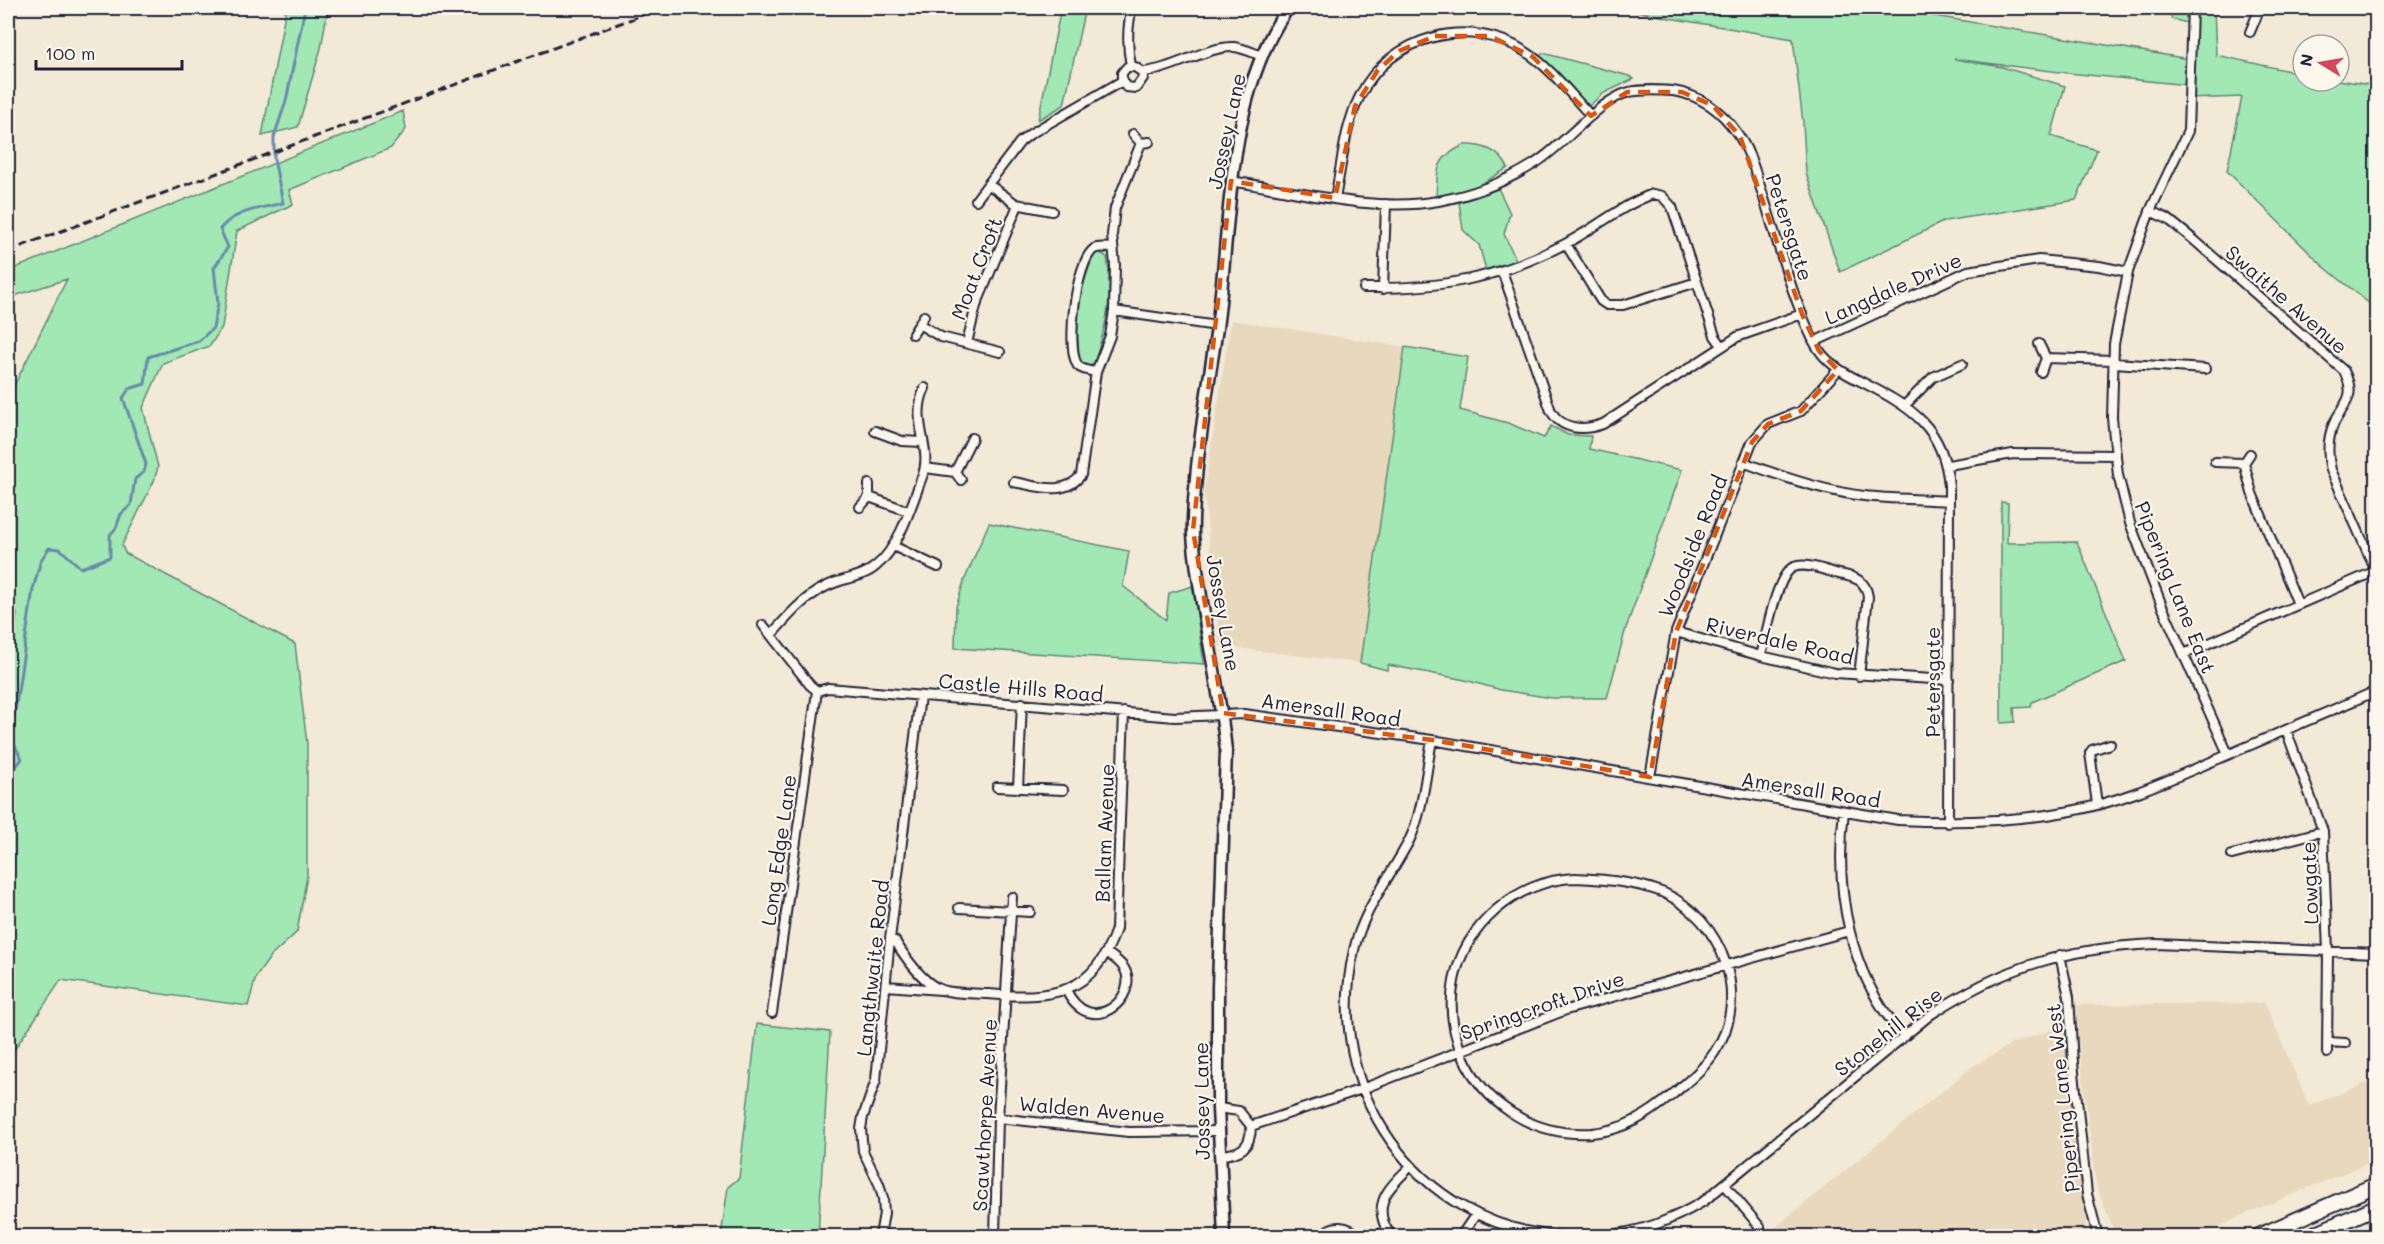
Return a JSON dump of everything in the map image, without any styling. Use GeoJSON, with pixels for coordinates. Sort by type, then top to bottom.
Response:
{"type":"FeatureCollection","features":[{"type":"Feature","properties":{"kind":"highway"},"geometry":{"type":"LineString","coordinates":[[2259,1236],[2376,1185]]}},
{"type":"Feature","properties":{"kind":"highway"},"geometry":{"type":"LineString","coordinates":[[2310,1236],[2376,1207]]}},
{"type":"Feature","properties":{"kind":"street"},"geometry":{"type":"LineString","coordinates":[[1131,66],[1128,22],[1132,8]]}},
{"type":"Feature","properties":{"kind":"street","name":"Jossey Lane"},"geometry":{"type":"LineString","coordinates":[[1224,1236],[1218,1108],[1218,987],[1226,751],[1222,713],[1201,598],[1193,533],[1201,432],[1217,326],[1231,181],[1248,99],[1262,56],[1272,33],[1288,8]]}},
{"type":"Feature","properties":{"kind":"street","name":"Pipering Lane East"},"geometry":{"type":"LineString","coordinates":[[2192,8],[2188,131],[2150,211],[2128,272],[2119,312],[2112,418],[2118,475],[2130,523],[2162,606],[2228,754]]}},
{"type":"Feature","properties":{"kind":"street"},"geometry":{"type":"LineString","coordinates":[[2250,32],[2260,8]]}},
{"type":"Feature","properties":{"kind":"street"},"geometry":{"type":"LineString","coordinates":[[1335,198],[1351,118],[1361,94],[1378,70],[1394,56],[1411,45],[1435,36],[1476,34],[1497,38],[1514,45],[1540,62],[1591,116]]}},
{"type":"Feature","properties":{"kind":"street"},"geometry":{"type":"LineString","coordinates":[[1142,72],[1182,63],[1222,48],[1241,48],[1262,56]]}},
{"type":"Feature","properties":{"kind":"street"},"geometry":{"type":"LineString","coordinates":[[976,200],[1020,142],[1030,134],[1122,81],[1124,70],[1131,66],[1142,72],[1143,78],[1137,88],[1130,88],[1122,81]]}},
{"type":"Feature","properties":{"kind":"street","name":"Petersgate"},"geometry":{"type":"LineString","coordinates":[[1231,181],[1386,204],[1437,201],[1489,187],[1534,164],[1613,99],[1627,93],[1647,90],[1682,93],[1712,105],[1731,124],[1748,151],[1802,314],[1819,351],[1838,370],[1905,405],[1920,417],[1934,434],[1948,465],[1948,823]]}},
{"type":"Feature","properties":{"kind":"street"},"geometry":{"type":"LineString","coordinates":[[1014,482],[1053,489],[1064,488],[1076,482],[1083,467],[1096,372],[1110,336],[1116,296],[1112,248],[1115,208],[1145,142],[1133,134]]}},
{"type":"Feature","properties":{"kind":"street","name":"Moat Croft"},"geometry":{"type":"LineString","coordinates":[[988,184],[1018,205],[1052,211]]}},
{"type":"Feature","properties":{"kind":"street"},"geometry":{"type":"LineString","coordinates":[[1364,288],[1425,288],[1502,271],[1566,244],[1653,194],[1662,196],[1672,207],[1715,336],[1722,346]]}},
{"type":"Feature","properties":{"kind":"street"},"geometry":{"type":"LineString","coordinates":[[1383,288],[1386,204]]}},
{"type":"Feature","properties":{"kind":"street","name":"Moat Croft"},"geometry":{"type":"LineString","coordinates":[[967,343],[976,306],[1018,205]]}},
{"type":"Feature","properties":{"kind":"street","name":"Swaithe Avenue"},"geometry":{"type":"LineString","coordinates":[[2150,211],[2168,219],[2194,240],[2344,371],[2351,393],[2346,406],[2334,423],[2329,440],[2328,456],[2331,470],[2376,571]]}},
{"type":"Feature","properties":{"kind":"street"},"geometry":{"type":"LineString","coordinates":[[1566,244],[1601,301],[1607,305],[1623,305],[1697,282]]}},
{"type":"Feature","properties":{"kind":"street"},"geometry":{"type":"LineString","coordinates":[[1096,372],[1082,369],[1077,363],[1073,331],[1077,290],[1082,271],[1093,250],[1099,247],[1112,248]]}},
{"type":"Feature","properties":{"kind":"street","name":"Langdale Drive"},"geometry":{"type":"LineString","coordinates":[[1814,342],[1968,271],[2039,260],[2099,266],[2128,272]]}},
{"type":"Feature","properties":{"kind":"street"},"geometry":{"type":"LineString","coordinates":[[1502,271],[1551,411],[1555,418],[1565,425],[1576,428],[1591,428],[1603,424],[1737,337],[1802,314]]}},
{"type":"Feature","properties":{"kind":"street"},"geometry":{"type":"LineString","coordinates":[[1114,311],[1217,326]]}},
{"type":"Feature","properties":{"kind":"street"},"geometry":{"type":"LineString","coordinates":[[913,334],[924,316]]}},
{"type":"Feature","properties":{"kind":"street"},"geometry":{"type":"LineString","coordinates":[[919,324],[941,337],[1000,352]]}},
{"type":"Feature","properties":{"kind":"street"},"geometry":{"type":"LineString","coordinates":[[2039,344],[2046,358],[2041,372]]}},
{"type":"Feature","properties":{"kind":"street"},"geometry":{"type":"LineString","coordinates":[[2046,358],[2205,369]]}},
{"type":"Feature","properties":{"kind":"street"},"geometry":{"type":"LineString","coordinates":[[1905,405],[1933,377],[1962,364]]}},
{"type":"Feature","properties":{"kind":"street","name":"Woodside Road"},"geometry":{"type":"LineString","coordinates":[[1650,777],[1676,632],[1743,462],[1759,432],[1768,424],[1801,411],[1838,370]]}},
{"type":"Feature","properties":{"kind":"street"},"geometry":{"type":"LineString","coordinates":[[771,636],[790,614],[815,593],[876,567],[893,546],[925,468],[918,408],[925,388]]}},
{"type":"Feature","properties":{"kind":"street"},"geometry":{"type":"LineString","coordinates":[[875,431],[902,441],[922,442]]}},
{"type":"Feature","properties":{"kind":"street"},"geometry":{"type":"LineString","coordinates":[[955,472],[972,438]]}},
{"type":"Feature","properties":{"kind":"street"},"geometry":{"type":"LineString","coordinates":[[1948,465],[2013,454],[2116,455]]}},
{"type":"Feature","properties":{"kind":"street"},"geometry":{"type":"LineString","coordinates":[[2250,454],[2244,463],[2252,493],[2298,604]]}},
{"type":"Feature","properties":{"kind":"street"},"geometry":{"type":"LineString","coordinates":[[1743,462],[1806,483],[1842,492],[1865,496],[1948,501]]}},
{"type":"Feature","properties":{"kind":"street"},"geometry":{"type":"LineString","coordinates":[[2215,462],[2244,463]]}},
{"type":"Feature","properties":{"kind":"street"},"geometry":{"type":"LineString","coordinates":[[925,468],[955,472],[961,480]]}},
{"type":"Feature","properties":{"kind":"street"},"geometry":{"type":"LineString","coordinates":[[860,507],[869,497],[869,484]]}},
{"type":"Feature","properties":{"kind":"street"},"geometry":{"type":"LineString","coordinates":[[869,497],[908,511]]}},
{"type":"Feature","properties":{"kind":"street"},"geometry":{"type":"LineString","coordinates":[[893,546],[938,567]]}},
{"type":"Feature","properties":{"kind":"street"},"geometry":{"type":"LineString","coordinates":[[1761,656],[1781,580],[1791,568],[1803,566],[1854,577],[1867,589],[1860,676]]}},
{"type":"Feature","properties":{"kind":"street"},"geometry":{"type":"LineString","coordinates":[[2184,654],[2376,571]]}},
{"type":"Feature","properties":{"kind":"street"},"geometry":{"type":"LineString","coordinates":[[763,625],[817,691]]}},
{"type":"Feature","properties":{"kind":"street","name":"Riverdale Road"},"geometry":{"type":"LineString","coordinates":[[1676,632],[1761,656],[1835,673],[1949,680]]}},
{"type":"Feature","properties":{"kind":"street","name":"Castle Hills Road"},"geometry":{"type":"LineString","coordinates":[[817,691],[828,688],[1175,717],[1222,713]]}},
{"type":"Feature","properties":{"kind":"street","name":"Long Edge Lane"},"geometry":{"type":"LineString","coordinates":[[772,1013],[817,691]]}},
{"type":"Feature","properties":{"kind":"street","name":"Amersall Road"},"geometry":{"type":"LineString","coordinates":[[1222,713],[1244,714],[1432,740],[1844,812],[1898,820],[1948,823],[2008,820],[2072,811],[2119,799],[2376,691]]}},
{"type":"Feature","properties":{"kind":"street","name":"Langthwaite Road"},"geometry":{"type":"LineString","coordinates":[[880,1236],[884,1213],[883,1198],[879,1184],[863,1151],[861,1129],[862,1117],[876,1080],[890,939],[920,696]]}},
{"type":"Feature","properties":{"kind":"street"},"geometry":{"type":"LineString","coordinates":[[1018,788],[1022,703]]}},
{"type":"Feature","properties":{"kind":"street","name":"Ballam Avenue"},"geometry":{"type":"LineString","coordinates":[[886,986],[1040,996],[1066,990],[1090,974],[1101,963],[1116,929],[1124,712]]}},
{"type":"Feature","properties":{"kind":"street","name":"Lowgate"},"geometry":{"type":"LineString","coordinates":[[2286,730],[2323,831],[2328,951],[2327,1053]]}},
{"type":"Feature","properties":{"kind":"street"},"geometry":{"type":"LineString","coordinates":[[1432,740],[1416,824],[1409,841],[1370,908],[1354,949],[1347,1000],[1348,1024],[1355,1068],[1362,1089],[1378,1121],[1411,1166],[1433,1187],[1476,1214],[1508,1227],[1559,1236]]}},
{"type":"Feature","properties":{"kind":"street"},"geometry":{"type":"LineString","coordinates":[[2097,804],[2090,753],[2092,750],[2110,744]]}},
{"type":"Feature","properties":{"kind":"street"},"geometry":{"type":"LineString","coordinates":[[997,787],[1063,790]]}},
{"type":"Feature","properties":{"kind":"street"},"geometry":{"type":"LineString","coordinates":[[1844,812],[1840,841],[1841,872],[1849,931],[1854,949],[1882,1007],[1904,1036]]}},
{"type":"Feature","properties":{"kind":"street"},"geometry":{"type":"LineString","coordinates":[[2232,855],[2323,831]]}},
{"type":"Feature","properties":{"kind":"street"},"geometry":{"type":"LineString","coordinates":[[1587,879],[1649,888],[1664,893],[1696,915],[1719,944],[1727,965],[1731,986],[1731,1004],[1727,1024],[1714,1053],[1681,1088],[1642,1118],[1610,1130],[1581,1133],[1561,1132],[1530,1124],[1506,1110],[1473,1077],[1461,1051],[1453,1023],[1452,1008],[1456,974],[1468,944],[1479,928],[1504,903],[1518,893],[1553,880],[1587,879]]}},
{"type":"Feature","properties":{"kind":"street","name":"Scawthorpe Avenue"},"geometry":{"type":"LineString","coordinates":[[995,1236],[998,1118],[1012,897]]}},
{"type":"Feature","properties":{"kind":"street"},"geometry":{"type":"LineString","coordinates":[[958,908],[1030,912]]}},
{"type":"Feature","properties":{"kind":"street","name":"Springcroft Drive"},"geometry":{"type":"LineString","coordinates":[[1251,1126],[1362,1089],[1566,1010],[1849,931]]}},
{"type":"Feature","properties":{"kind":"street"},"geometry":{"type":"LineString","coordinates":[[890,939],[895,941],[910,964],[941,990]]}},
{"type":"Feature","properties":{"kind":"street","name":"Stonehill Rise"},"geometry":{"type":"LineString","coordinates":[[1600,1236],[1618,1235],[1662,1224],[1683,1214],[1725,1185],[1930,1015],[1964,993],[2013,971],[2060,955],[2093,948],[2156,944],[2376,953]]}},
{"type":"Feature","properties":{"kind":"street"},"geometry":{"type":"LineString","coordinates":[[1066,990],[1076,1006],[1087,1012],[1100,1012],[1114,1006],[1123,997],[1127,980],[1123,966],[1107,953]]}},
{"type":"Feature","properties":{"kind":"street","name":"Pipering Lane West"},"geometry":{"type":"LineString","coordinates":[[2060,955],[2069,997],[2073,1063],[2087,1194],[2098,1236]]}},
{"type":"Feature","properties":{"kind":"street"},"geometry":{"type":"LineString","coordinates":[[2327,1042],[2345,1043]]}},
{"type":"Feature","properties":{"kind":"street"},"geometry":{"type":"LineString","coordinates":[[1218,1108],[1239,1112],[1251,1126],[1249,1144],[1244,1150],[1237,1154],[1220,1155]]}},
{"type":"Feature","properties":{"kind":"street","name":"Walden Avenue"},"geometry":{"type":"LineString","coordinates":[[998,1118],[1129,1132],[1219,1131]]}},
{"type":"Feature","properties":{"kind":"street"},"geometry":{"type":"LineString","coordinates":[[1393,1236],[1386,1230],[1382,1216],[1383,1198],[1391,1186],[1411,1166]]}},
{"type":"Feature","properties":{"kind":"street"},"geometry":{"type":"LineString","coordinates":[[1725,1185],[1760,1227]]}},
{"type":"Feature","properties":{"kind":"street"},"geometry":{"type":"LineString","coordinates":[[1461,1236],[1476,1214]]}},
{"type":"Feature","properties":{"kind":"street"},"geometry":{"type":"LineString","coordinates":[[1323,1236],[1328,1229],[1335,1226],[1359,1236]]}},
{"type":"Feature","properties":{"kind":"street"},"geometry":{"type":"LineString","coordinates":[[1378,1236],[1386,1230]]}},
{"type":"Feature","properties":{"kind":"highlighted area"},"geometry":{"type":"Polygon","coordinates":[[[1435,36],[1490,36],[1533,57],[1591,116],[1627,92],[1682,92],[1712,105],[1740,136],[1802,314],[1819,351],[1838,370],[1801,411],[1768,424],[1752,442],[1676,632],[1650,777],[1432,740],[1223,713],[1193,530],[1231,181],[1335,198],[1355,106],[1378,70],[1399,51],[1435,36]]]}},
{"type":"Feature","properties":{"kind":"shaded area"},"geometry":{"type":"Polygon","coordinates":[[[1231,320],[1405,347],[1360,663],[1220,646],[1204,492],[1231,320]]]}},
{"type":"Feature","properties":{"kind":"shaded area"},"geometry":{"type":"Polygon","coordinates":[[[2265,1003],[2309,1106],[2374,1080],[2376,1084],[2376,1160],[2245,1214],[2201,1236],[2116,1236],[2096,1185],[2074,1005],[2265,1003]]]}},
{"type":"Feature","properties":{"kind":"shaded area"},"geometry":{"type":"Polygon","coordinates":[[[2064,1026],[2087,1236],[1765,1236],[1972,1067],[2013,1043],[2064,1026]]]}},
{"type":"Feature","properties":{"kind":"green space"},"geometry":{"type":"Polygon","coordinates":[[[286,8],[328,8],[321,48],[298,127],[262,136],[286,8]]]}},
{"type":"Feature","properties":{"kind":"green space"},"geometry":{"type":"Polygon","coordinates":[[[1061,8],[1085,8],[1064,105],[1038,120],[1061,8]]]}},
{"type":"Feature","properties":{"kind":"green space"},"geometry":{"type":"Polygon","coordinates":[[[1623,8],[1887,8],[2189,59],[2191,24],[2172,19],[2167,8],[2214,8],[2216,55],[2291,71],[2291,93],[2351,93],[2351,82],[2376,86],[2376,309],[2322,265],[2227,171],[2242,97],[2188,99],[2188,85],[1954,59],[2002,67],[2065,86],[2051,136],[2097,150],[2076,200],[1945,221],[1840,272],[1806,173],[1803,123],[1793,39],[1623,8]]]}},
{"type":"Feature","properties":{"kind":"green space"},"geometry":{"type":"Polygon","coordinates":[[[1543,53],[1634,79],[1604,93],[1589,106],[1540,56],[1543,53]]]}},
{"type":"Feature","properties":{"kind":"green space"},"geometry":{"type":"Polygon","coordinates":[[[403,111],[406,129],[391,148],[289,190],[293,204],[237,231],[222,327],[210,346],[163,363],[143,408],[158,467],[154,481],[122,545],[125,553],[295,644],[307,744],[307,876],[297,932],[271,956],[256,977],[248,1006],[61,980],[8,1059],[8,662],[17,614],[8,600],[8,546],[10,547],[8,398],[67,279],[8,298],[8,271],[403,111]]]}},
{"type":"Feature","properties":{"kind":"green space"},"geometry":{"type":"Polygon","coordinates":[[[1464,145],[1484,147],[1496,153],[1508,168],[1476,187],[1436,196],[1440,165],[1448,155],[1464,145]]]}},
{"type":"Feature","properties":{"kind":"green space"},"geometry":{"type":"Polygon","coordinates":[[[1498,188],[1510,213],[1504,234],[1516,260],[1486,270],[1479,245],[1463,230],[1459,202],[1498,188]]]}},
{"type":"Feature","properties":{"kind":"green space"},"geometry":{"type":"Polygon","coordinates":[[[1097,251],[1107,257],[1109,298],[1098,350],[1094,363],[1088,367],[1080,362],[1077,332],[1079,306],[1084,282],[1097,251]]]}},
{"type":"Feature","properties":{"kind":"green space"},"geometry":{"type":"Polygon","coordinates":[[[1405,347],[1468,357],[1460,410],[1508,423],[1544,438],[1551,426],[1568,435],[1591,436],[1589,449],[1682,470],[1626,628],[1607,698],[1552,698],[1501,690],[1465,680],[1388,665],[1387,670],[1360,663],[1405,347]]]}},
{"type":"Feature","properties":{"kind":"green space"},"geometry":{"type":"Polygon","coordinates":[[[2001,502],[2008,503],[2007,543],[2077,542],[2126,661],[2032,702],[2031,707],[2014,708],[2015,722],[2001,723],[2001,502]]]}},
{"type":"Feature","properties":{"kind":"green space"},"geometry":{"type":"Polygon","coordinates":[[[989,523],[1129,551],[1123,586],[1166,620],[1169,593],[1193,586],[1204,664],[955,648],[956,607],[964,581],[989,523]]]}},
{"type":"Feature","properties":{"kind":"green space"},"geometry":{"type":"Polygon","coordinates":[[[757,1024],[830,1032],[818,1236],[721,1236],[728,1187],[739,1178],[757,1024]]]}},
{"type":"Feature","properties":{"kind":"waterway"},"geometry":{"type":"LineString","coordinates":[[8,776],[22,759],[11,739],[33,589],[41,560],[49,548],[60,549],[81,568],[110,557],[110,535],[116,528],[121,514],[131,505],[135,479],[144,472],[146,464],[123,398],[129,389],[145,384],[148,357],[199,341],[213,328],[218,303],[214,268],[228,247],[220,229],[240,214],[283,203],[274,159],[274,137],[286,101],[305,8]]}},
{"type":"Feature","properties":{"kind":"railway"},"geometry":{"type":"LineString","coordinates":[[8,251],[661,8]]}}]}
